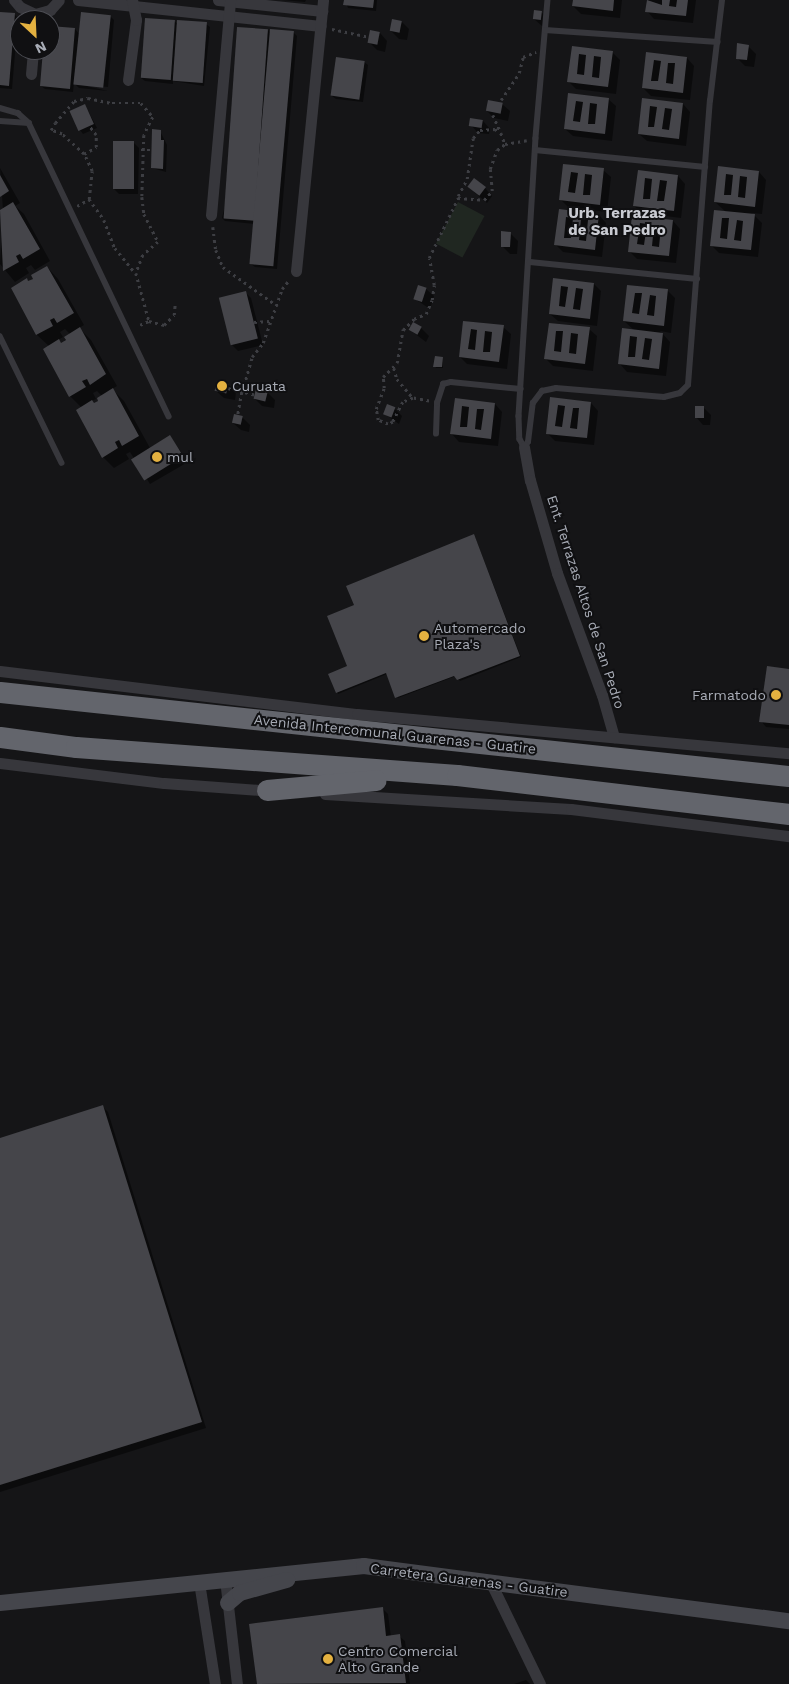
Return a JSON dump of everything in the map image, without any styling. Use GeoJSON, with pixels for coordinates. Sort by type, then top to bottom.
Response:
{"type":"FeatureCollection","features":[{"type":"Feature","properties":{"kind":"highway","name":"Avenida Intercomunal Guarenas - Guatire"},"geometry":{"type":"LineString","coordinates":[[0,692],[789,776]]}},
{"type":"Feature","properties":{"kind":"highway"},"geometry":{"type":"LineString","coordinates":[[0,737],[86,748],[457,775],[789,814]]}},
{"type":"Feature","properties":{"kind":"highway"},"geometry":{"type":"LineString","coordinates":[[267,790],[457,775]]}},
{"type":"Feature","properties":{"kind":"main road","name":"Carretera Guarenas - Guatire"},"geometry":{"type":"LineString","coordinates":[[0,1603],[364,1566],[789,1621]]}},
{"type":"Feature","properties":{"kind":"main road"},"geometry":{"type":"LineString","coordinates":[[228,1603],[240,1593],[282,1582],[304,1572]]}},
{"type":"Feature","properties":{"kind":"street"},"geometry":{"type":"LineString","coordinates":[[14,0],[24,10]]}},
{"type":"Feature","properties":{"kind":"street"},"geometry":{"type":"LineString","coordinates":[[50,10],[59,0]]}},
{"type":"Feature","properties":{"kind":"street"},"geometry":{"type":"LineString","coordinates":[[78,0],[132,3],[321,26]]}},
{"type":"Feature","properties":{"kind":"street"},"geometry":{"type":"LineString","coordinates":[[211,215],[228,16],[226,0],[323,5],[296,271]]}},
{"type":"Feature","properties":{"kind":"street"},"geometry":{"type":"LineString","coordinates":[[128,80],[136,20],[132,3]]}},
{"type":"Feature","properties":{"kind":"street"},"geometry":{"type":"LineString","coordinates":[[31,74],[32,60]]}},
{"type":"Feature","properties":{"kind":"street","name":"Ent. Terrazas Altos de San Pedro"},"geometry":{"type":"LineString","coordinates":[[524,447],[530,480],[557,573],[602,695],[614,737]]}},
{"type":"Feature","properties":{"kind":"street","name":"Avenida Intercomunal Guarenas - Guatire"},"geometry":{"type":"LineString","coordinates":[[0,671],[348,713],[789,753]]}},
{"type":"Feature","properties":{"kind":"street"},"geometry":{"type":"LineString","coordinates":[[0,763],[164,783],[387,796],[571,810],[789,836]]}},
{"type":"Feature","properties":{"kind":"street"},"geometry":{"type":"LineString","coordinates":[[225,1579],[236,1684]]}},
{"type":"Feature","properties":{"kind":"street"},"geometry":{"type":"LineString","coordinates":[[199,1582],[215,1684]]}},
{"type":"Feature","properties":{"kind":"street"},"geometry":{"type":"LineString","coordinates":[[491,1583],[540,1684]]}},
{"type":"Feature","properties":{"kind":"lane"},"geometry":{"type":"LineString","coordinates":[[524,447],[520,435],[522,389],[535,150],[542,51],[548,0]]}},
{"type":"Feature","properties":{"kind":"lane"},"geometry":{"type":"LineString","coordinates":[[524,447],[528,442],[533,403],[542,391],[556,388],[653,397],[674,395],[685,389],[690,379],[705,167],[722,0]]}},
{"type":"Feature","properties":{"kind":"lane"},"geometry":{"type":"LineString","coordinates":[[545,30],[718,42]]}},
{"type":"Feature","properties":{"kind":"lane"},"geometry":{"type":"LineString","coordinates":[[0,108],[18,113],[29,123],[170,416]]}},
{"type":"Feature","properties":{"kind":"lane"},"geometry":{"type":"LineString","coordinates":[[0,121],[29,123]]}},
{"type":"Feature","properties":{"kind":"lane"},"geometry":{"type":"LineString","coordinates":[[535,150],[705,167]]}},
{"type":"Feature","properties":{"kind":"lane"},"geometry":{"type":"LineString","coordinates":[[530,262],[697,279]]}},
{"type":"Feature","properties":{"kind":"lane"},"geometry":{"type":"LineString","coordinates":[[0,336],[62,462]]}},
{"type":"Feature","properties":{"kind":"lane"},"geometry":{"type":"LineString","coordinates":[[436,434],[437,403],[440,388],[448,382],[522,389]]}},
{"type":"Feature","properties":{"kind":"path"},"geometry":{"type":"LineString","coordinates":[[321,26],[369,37]]}},
{"type":"Feature","properties":{"kind":"path"},"geometry":{"type":"LineString","coordinates":[[501,100],[519,72],[523,57],[527,53],[542,51]]}},
{"type":"Feature","properties":{"kind":"path"},"geometry":{"type":"LineString","coordinates":[[136,273],[143,255],[158,242],[144,214],[142,197],[144,135],[153,117],[150,110],[141,103],[112,103],[88,98],[68,105],[51,130],[62,134],[84,154],[92,171],[89,199],[104,220],[120,256],[136,273],[149,321]]}},
{"type":"Feature","properties":{"kind":"path"},"geometry":{"type":"LineString","coordinates":[[493,115],[505,144]]}},
{"type":"Feature","properties":{"kind":"path"},"geometry":{"type":"LineString","coordinates":[[84,154],[96,147],[96,135],[89,126]]}},
{"type":"Feature","properties":{"kind":"path"},"geometry":{"type":"LineString","coordinates":[[437,403],[413,398],[403,402],[393,422],[388,424],[378,420],[376,409],[383,394],[382,377],[394,368],[400,358],[403,330],[414,319],[426,314],[432,300],[434,285],[429,258],[467,179],[473,138],[487,128],[501,134]]}},
{"type":"Feature","properties":{"kind":"path"},"geometry":{"type":"LineString","coordinates":[[458,198],[467,196],[478,201],[489,196],[492,158],[505,144],[536,138]]}},
{"type":"Feature","properties":{"kind":"path"},"geometry":{"type":"LineString","coordinates":[[141,150],[152,150]]}},
{"type":"Feature","properties":{"kind":"path"},"geometry":{"type":"LineString","coordinates":[[72,210],[89,199]]}},
{"type":"Feature","properties":{"kind":"path"},"geometry":{"type":"LineString","coordinates":[[211,215],[216,250],[223,267],[276,305]]}},
{"type":"Feature","properties":{"kind":"path"},"geometry":{"type":"LineString","coordinates":[[238,415],[242,392],[252,357],[263,343],[269,321],[282,289],[296,271]]}},
{"type":"Feature","properties":{"kind":"path"},"geometry":{"type":"LineString","coordinates":[[140,325],[149,321],[164,325],[174,315],[175,304]]}},
{"type":"Feature","properties":{"kind":"path"},"geometry":{"type":"LineString","coordinates":[[254,322],[269,321]]}},
{"type":"Feature","properties":{"kind":"path"},"geometry":{"type":"LineString","coordinates":[[394,368],[397,379],[413,398]]}},
{"type":"Feature","properties":{"kind":"path"},"geometry":{"type":"LineString","coordinates":[[228,388],[254,395]]}},
{"type":"Feature","properties":{"kind":"shaded area"},"geometry":{"type":"Polygon","coordinates":[[[458,202],[484,216],[462,258],[436,243],[458,202]]]}},
{"type":"Feature","properties":{"kind":"building"},"geometry":{"type":"Polygon","coordinates":[[[344,0],[374,0],[373,8],[343,5],[344,0]]]}},
{"type":"Feature","properties":{"kind":"building"},"geometry":{"type":"Polygon","coordinates":[[[573,0],[614,0],[613,11],[572,6],[573,0]]]}},
{"type":"Feature","properties":{"kind":"building"},"geometry":{"type":"Polygon","coordinates":[[[647,0],[662,5],[662,0],[670,0],[669,6],[676,7],[677,0],[688,0],[686,16],[645,12],[647,0]]]}},
{"type":"Feature","properties":{"kind":"building"},"geometry":{"type":"Polygon","coordinates":[[[534,10],[542,11],[541,20],[533,19],[534,10]]]}},
{"type":"Feature","properties":{"kind":"building"},"geometry":{"type":"Polygon","coordinates":[[[0,12],[10,13],[11,60],[9,86],[0,85],[0,12]]]}},
{"type":"Feature","properties":{"kind":"building"},"geometry":{"type":"Polygon","coordinates":[[[81,12],[111,15],[103,88],[73,85],[81,12]]]}},
{"type":"Feature","properties":{"kind":"building"},"geometry":{"type":"Polygon","coordinates":[[[145,18],[175,20],[171,80],[141,78],[145,18]]]}},
{"type":"Feature","properties":{"kind":"building"},"geometry":{"type":"Polygon","coordinates":[[[392,19],[402,21],[400,33],[390,31],[392,19]]]}},
{"type":"Feature","properties":{"kind":"building"},"geometry":{"type":"Polygon","coordinates":[[[177,20],[207,22],[203,83],[173,81],[177,20]]]}},
{"type":"Feature","properties":{"kind":"building"},"geometry":{"type":"Polygon","coordinates":[[[60,27],[75,28],[70,89],[40,86],[42,60],[60,60],[60,27]]]}},
{"type":"Feature","properties":{"kind":"building"},"geometry":{"type":"Polygon","coordinates":[[[237,27],[268,29],[255,221],[224,219],[237,27]]]}},
{"type":"Feature","properties":{"kind":"building"},"geometry":{"type":"Polygon","coordinates":[[[270,29],[294,31],[273,266],[249,264],[270,29]]]}},
{"type":"Feature","properties":{"kind":"building"},"geometry":{"type":"Polygon","coordinates":[[[370,30],[380,32],[377,45],[368,43],[370,30]]]}},
{"type":"Feature","properties":{"kind":"building"},"geometry":{"type":"Polygon","coordinates":[[[737,43],[749,45],[747,60],[736,59],[737,43]]]}},
{"type":"Feature","properties":{"kind":"building"},"geometry":{"type":"Polygon","coordinates":[[[572,46],[613,51],[608,87],[567,82],[572,46]],[[579,54],[577,74],[584,75],[586,55],[579,54]],[[594,56],[592,77],[599,78],[601,57],[594,56]]]}},
{"type":"Feature","properties":{"kind":"building"},"geometry":{"type":"Polygon","coordinates":[[[646,52],[687,57],[683,93],[642,88],[646,52]],[[654,60],[651,81],[658,81],[661,61],[654,60]],[[668,63],[666,83],[673,84],[675,63],[668,63]]]}},
{"type":"Feature","properties":{"kind":"building"},"geometry":{"type":"Polygon","coordinates":[[[336,57],[365,61],[359,100],[331,96],[336,57]]]}},
{"type":"Feature","properties":{"kind":"building"},"geometry":{"type":"Polygon","coordinates":[[[568,93],[609,98],[605,134],[564,129],[568,93]],[[576,101],[573,121],[580,122],[583,102],[576,101]],[[590,103],[588,124],[595,124],[597,104],[590,103]]]}},
{"type":"Feature","properties":{"kind":"building"},"geometry":{"type":"Polygon","coordinates":[[[642,98],[683,103],[679,139],[638,134],[642,98]],[[650,106],[648,127],[654,127],[657,107],[650,106]],[[665,108],[662,129],[669,130],[672,109],[665,108]]]}},
{"type":"Feature","properties":{"kind":"building"},"geometry":{"type":"Polygon","coordinates":[[[488,100],[503,103],[501,114],[486,111],[488,100]]]}},
{"type":"Feature","properties":{"kind":"building"},"geometry":{"type":"Polygon","coordinates":[[[85,104],[94,124],[78,131],[69,111],[85,104]]]}},
{"type":"Feature","properties":{"kind":"building"},"geometry":{"type":"Polygon","coordinates":[[[470,118],[483,120],[482,128],[469,126],[470,118]]]}},
{"type":"Feature","properties":{"kind":"building"},"geometry":{"type":"Polygon","coordinates":[[[152,129],[161,130],[161,140],[164,140],[163,169],[151,168],[152,129]]]}},
{"type":"Feature","properties":{"kind":"building"},"geometry":{"type":"Polygon","coordinates":[[[113,141],[134,141],[134,189],[113,189],[113,141]]]}},
{"type":"Feature","properties":{"kind":"building"},"geometry":{"type":"Polygon","coordinates":[[[563,164],[604,168],[600,205],[559,200],[563,164]],[[571,172],[568,192],[575,193],[578,173],[571,172]],[[585,174],[583,195],[590,195],[592,175],[585,174]]]}},
{"type":"Feature","properties":{"kind":"building"},"geometry":{"type":"Polygon","coordinates":[[[718,166],[759,171],[755,207],[714,202],[718,166]],[[726,174],[724,195],[731,195],[733,175],[726,174]],[[740,176],[738,197],[745,198],[747,177],[740,176]]]}},
{"type":"Feature","properties":{"kind":"building"},"geometry":{"type":"Polygon","coordinates":[[[638,170],[678,175],[674,211],[633,206],[638,170]],[[645,178],[643,199],[650,199],[652,179],[645,178]],[[660,180],[657,201],[664,201],[667,181],[660,180]]]}},
{"type":"Feature","properties":{"kind":"building"},"geometry":{"type":"Polygon","coordinates":[[[0,175],[9,191],[0,197],[0,175]]]}},
{"type":"Feature","properties":{"kind":"building"},"geometry":{"type":"Polygon","coordinates":[[[474,178],[486,187],[479,196],[467,187],[474,178]]]}},
{"type":"Feature","properties":{"kind":"building"},"geometry":{"type":"Polygon","coordinates":[[[13,202],[40,249],[23,259],[20,254],[16,256],[19,262],[3,271],[0,210],[13,202]]]}},
{"type":"Feature","properties":{"kind":"building"},"geometry":{"type":"Polygon","coordinates":[[[559,209],[599,214],[595,250],[554,245],[559,209]],[[566,217],[564,238],[571,238],[573,218],[566,217]],[[581,219],[579,240],[586,241],[588,220],[581,219]]]}},
{"type":"Feature","properties":{"kind":"building"},"geometry":{"type":"Polygon","coordinates":[[[714,210],[755,214],[751,250],[710,246],[714,210]],[[722,218],[720,238],[727,239],[729,218],[722,218]],[[737,220],[734,240],[741,241],[743,221],[737,220]]]}},
{"type":"Feature","properties":{"kind":"building"},"geometry":{"type":"Polygon","coordinates":[[[632,215],[673,220],[669,256],[628,252],[632,215]],[[640,223],[637,244],[644,245],[647,224],[640,223]],[[654,226],[652,246],[659,247],[661,226],[654,226]]]}},
{"type":"Feature","properties":{"kind":"building"},"geometry":{"type":"Polygon","coordinates":[[[501,231],[511,232],[510,247],[501,247],[501,231]]]}},
{"type":"Feature","properties":{"kind":"building"},"geometry":{"type":"Polygon","coordinates":[[[47,266],[74,313],[57,323],[54,318],[50,320],[53,326],[36,335],[11,288],[27,278],[28,281],[33,279],[31,275],[47,266]]]}},
{"type":"Feature","properties":{"kind":"building"},"geometry":{"type":"Polygon","coordinates":[[[553,278],[594,283],[590,319],[549,314],[553,278]],[[561,286],[559,306],[565,307],[568,287],[561,286]],[[576,288],[573,309],[580,310],[583,289],[576,288]]]}},
{"type":"Feature","properties":{"kind":"building"},"geometry":{"type":"Polygon","coordinates":[[[418,285],[427,288],[422,302],[413,299],[418,285]]]}},
{"type":"Feature","properties":{"kind":"building"},"geometry":{"type":"Polygon","coordinates":[[[627,285],[668,289],[664,326],[623,321],[627,285]],[[635,293],[632,313],[639,314],[642,293],[635,293]],[[650,295],[647,315],[654,316],[656,296],[650,295]]]}},
{"type":"Feature","properties":{"kind":"building"},"geometry":{"type":"Polygon","coordinates":[[[246,291],[258,339],[231,345],[219,298],[246,291]]]}},
{"type":"Feature","properties":{"kind":"building"},"geometry":{"type":"Polygon","coordinates":[[[463,321],[504,325],[499,362],[459,357],[463,321]],[[471,329],[468,349],[475,350],[477,330],[471,329]],[[485,331],[483,352],[490,352],[492,332],[485,331]]]}},
{"type":"Feature","properties":{"kind":"building"},"geometry":{"type":"Polygon","coordinates":[[[413,322],[422,327],[417,335],[409,330],[413,322]]]}},
{"type":"Feature","properties":{"kind":"building"},"geometry":{"type":"Polygon","coordinates":[[[549,323],[590,327],[585,364],[544,359],[549,323]],[[556,331],[554,351],[561,352],[563,331],[556,331]],[[571,333],[569,353],[576,354],[578,334],[571,333]]]}},
{"type":"Feature","properties":{"kind":"building"},"geometry":{"type":"Polygon","coordinates":[[[80,327],[106,374],[90,385],[87,379],[82,381],[86,387],[69,397],[43,349],[59,339],[61,343],[66,340],[64,337],[80,327]]]}},
{"type":"Feature","properties":{"kind":"building"},"geometry":{"type":"Polygon","coordinates":[[[622,328],[663,333],[659,369],[618,364],[622,328]],[[630,336],[628,357],[635,357],[637,337],[630,336]],[[645,338],[642,359],[649,360],[652,339],[645,338]]]}},
{"type":"Feature","properties":{"kind":"building"},"geometry":{"type":"Polygon","coordinates":[[[435,356],[443,357],[442,367],[433,367],[435,356]]]}},
{"type":"Feature","properties":{"kind":"building","name":"Curuata"},"geometry":{"type":"Polygon","coordinates":[[[217,381],[229,384],[226,394],[215,391],[217,381]]]}},
{"type":"Feature","properties":{"kind":"building"},"geometry":{"type":"Polygon","coordinates":[[[113,388],[139,436],[122,446],[119,440],[115,442],[118,448],[102,458],[76,410],[92,400],[94,403],[98,401],[97,398],[113,388]]]}},
{"type":"Feature","properties":{"kind":"building","name":"Curuata"},"geometry":{"type":"Polygon","coordinates":[[[256,389],[268,392],[265,402],[254,399],[256,389]]]}},
{"type":"Feature","properties":{"kind":"building"},"geometry":{"type":"Polygon","coordinates":[[[550,397],[591,402],[587,438],[546,434],[550,397]],[[558,405],[555,426],[562,427],[565,406],[558,405]],[[573,408],[570,428],[577,429],[579,408],[573,408]]]}},
{"type":"Feature","properties":{"kind":"building"},"geometry":{"type":"Polygon","coordinates":[[[455,398],[495,403],[491,439],[450,434],[455,398]],[[462,406],[460,427],[467,427],[469,407],[462,406]],[[477,409],[475,429],[481,430],[484,409],[477,409]]]}},
{"type":"Feature","properties":{"kind":"building"},"geometry":{"type":"Polygon","coordinates":[[[387,404],[395,407],[391,417],[383,414],[387,404]]]}},
{"type":"Feature","properties":{"kind":"building"},"geometry":{"type":"Polygon","coordinates":[[[695,406],[704,406],[704,418],[695,418],[695,406]]]}},
{"type":"Feature","properties":{"kind":"building","name":"Curuata"},"geometry":{"type":"Polygon","coordinates":[[[234,414],[243,416],[241,425],[232,423],[234,414]]]}},
{"type":"Feature","properties":{"kind":"building","name":"mul"},"geometry":{"type":"Polygon","coordinates":[[[170,435],[183,456],[144,481],[131,459],[170,435]]]}},
{"type":"Feature","properties":{"kind":"building","name":"Automercado Plaza's"},"geometry":{"type":"Polygon","coordinates":[[[474,534],[520,656],[457,680],[454,676],[395,698],[386,673],[336,693],[328,674],[347,666],[327,616],[354,605],[346,586],[474,534]]]}},
{"type":"Feature","properties":{"kind":"building","name":"Farmatodo"},"geometry":{"type":"Polygon","coordinates":[[[767,666],[789,669],[789,725],[759,722],[767,666]]]}},
{"type":"Feature","properties":{"kind":"building"},"geometry":{"type":"Polygon","coordinates":[[[103,1105],[202,1422],[0,1485],[0,1138],[103,1105]]]}},
{"type":"Feature","properties":{"kind":"building","name":"Centro Comercial Alto Grande"},"geometry":{"type":"Polygon","coordinates":[[[383,1607],[386,1636],[400,1634],[406,1683],[257,1684],[249,1624],[383,1607]]]}},
{"type":"Feature","properties":{"kind":"place","name":"Curuata"},"geometry":{"type":"Point","coordinates":[222,386]}},
{"type":"Feature","properties":{"kind":"place","name":"mul"},"geometry":{"type":"Point","coordinates":[157,457]}},
{"type":"Feature","properties":{"kind":"place","name":"Automercado Plaza's"},"geometry":{"type":"Point","coordinates":[424,636]}},
{"type":"Feature","properties":{"kind":"place","name":"Farmatodo"},"geometry":{"type":"Point","coordinates":[776,695]}},
{"type":"Feature","properties":{"kind":"place","name":"Centro Comercial Alto Grande"},"geometry":{"type":"Point","coordinates":[328,1659]}},
{"type":"Feature","properties":{"kind":"district","name":"Urb. Terrazas de San Pedro"},"geometry":{"type":"Point","coordinates":[617,222]}}]}
